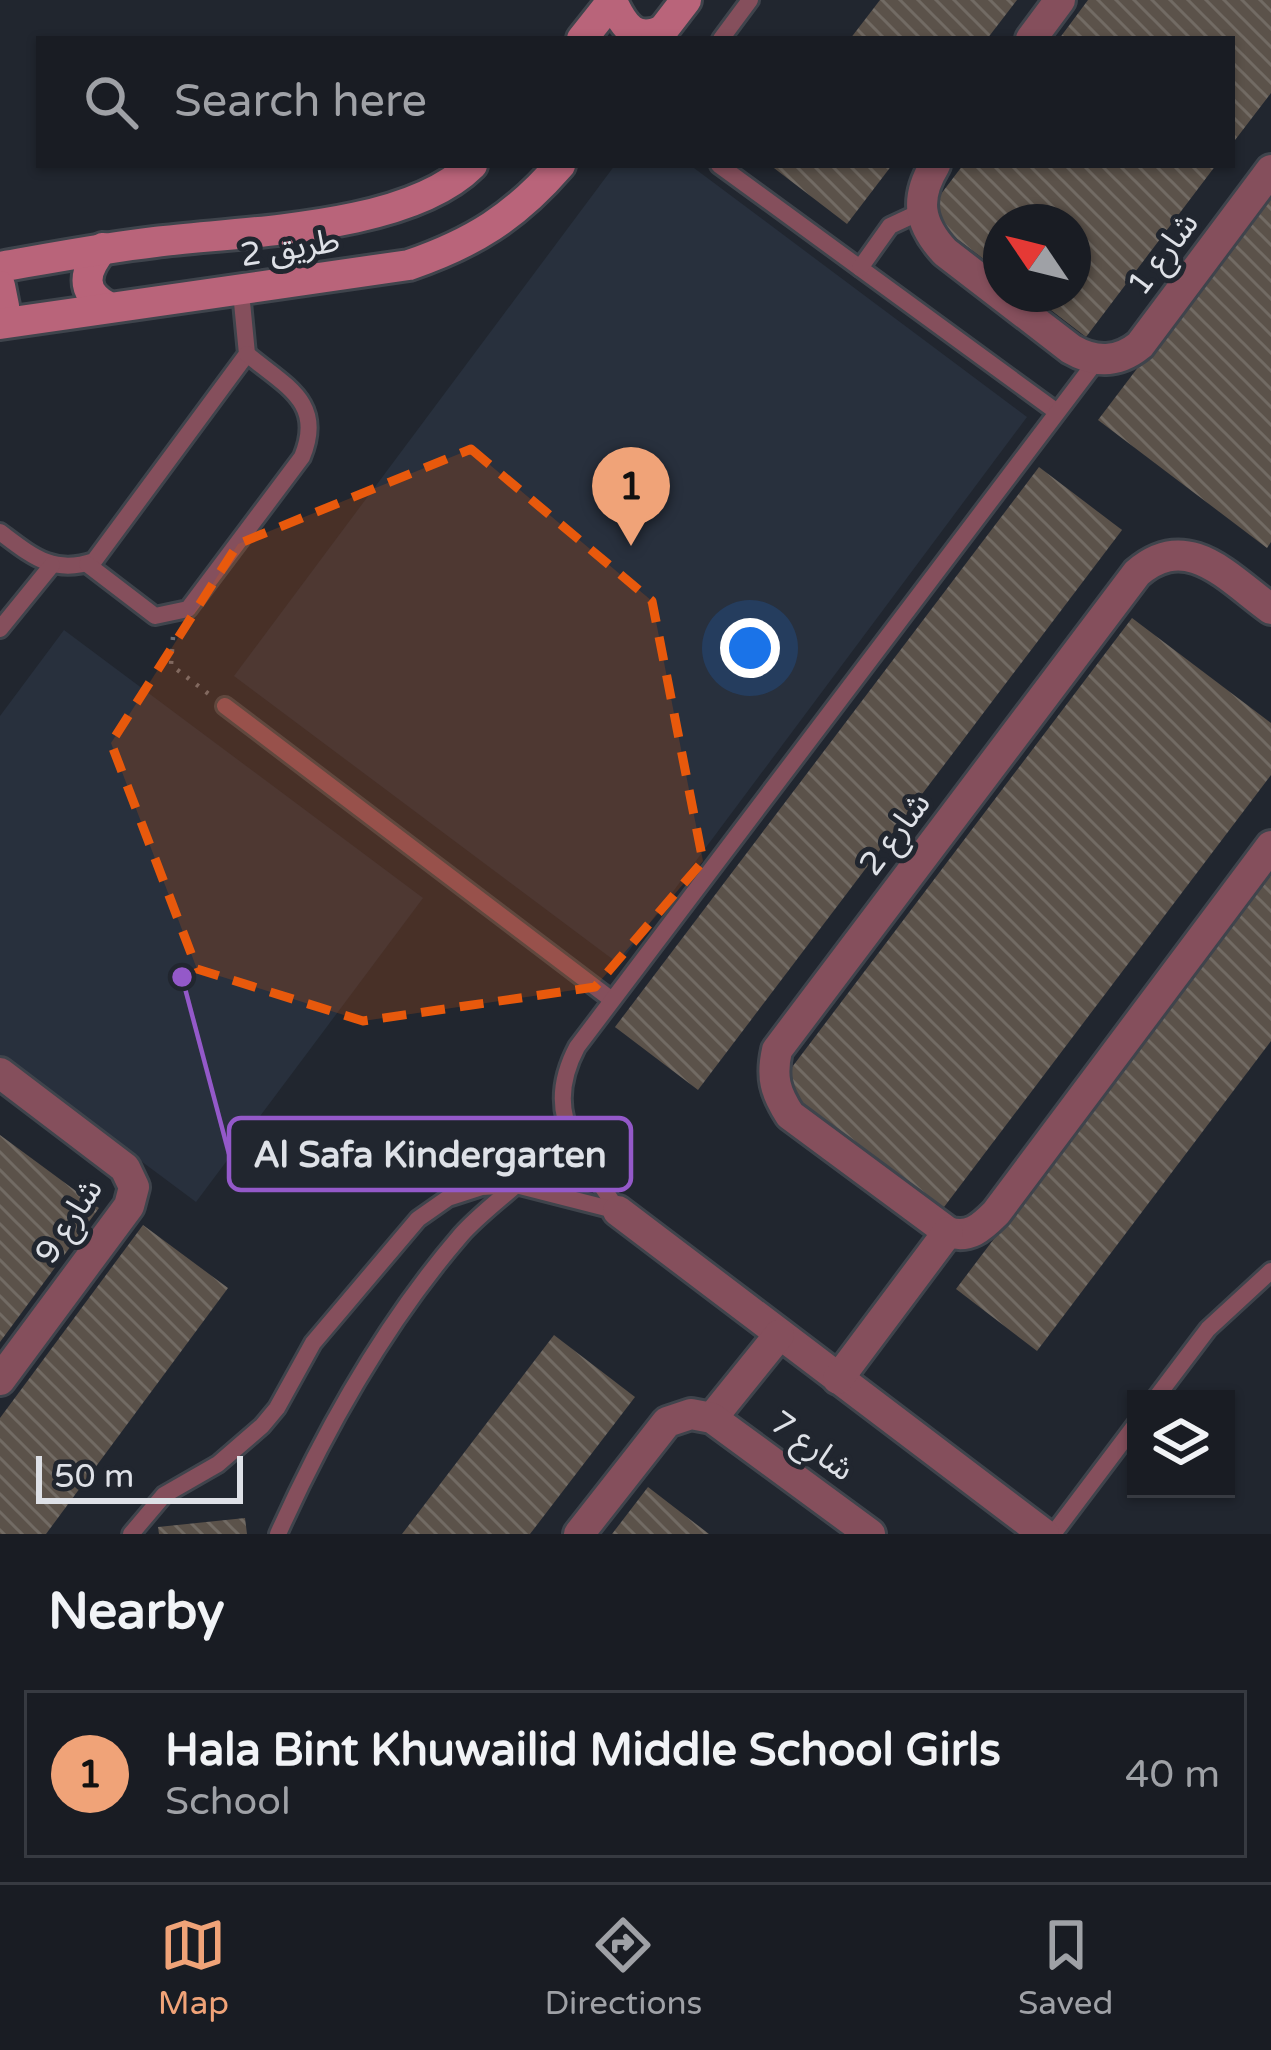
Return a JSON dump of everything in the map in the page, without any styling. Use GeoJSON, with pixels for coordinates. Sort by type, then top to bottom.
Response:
{"type":"FeatureCollection","features":[{"type":"Feature","properties":{"kind":"street"},"geometry":{"type":"LineString","coordinates":[[584,36],[613,0],[626,29],[652,35],[659,34],[686,0]]}},
{"type":"Feature","properties":{"kind":"street"},"geometry":{"type":"LineString","coordinates":[[1033,36],[1060,0]]}},
{"type":"Feature","properties":{"kind":"street","name":"طريق 2"},"geometry":{"type":"LineString","coordinates":[[0,267],[103,248],[371,216],[415,200],[469,168]]}},
{"type":"Feature","properties":{"kind":"street","name":"طريق 2"},"geometry":{"type":"LineString","coordinates":[[0,324],[409,266],[461,247],[516,210],[557,168]]}},
{"type":"Feature","properties":{"kind":"street"},"geometry":{"type":"LineString","coordinates":[[933,168],[922,188],[920,212],[928,234],[1071,349],[1097,360]]}},
{"type":"Feature","properties":{"kind":"street","name":"شارع 1"},"geometry":{"type":"LineString","coordinates":[[1097,360],[1120,357],[1140,345],[1271,170]]}},
{"type":"Feature","properties":{"kind":"street"},"geometry":{"type":"LineString","coordinates":[[103,248],[86,275],[86,289],[108,307]]}},
{"type":"Feature","properties":{"kind":"street"},"geometry":{"type":"LineString","coordinates":[[0,286],[4,306],[0,310]]}},
{"type":"Feature","properties":{"kind":"street","name":"شارع 2"},"geometry":{"type":"LineString","coordinates":[[948,1232],[790,1114],[775,1091],[777,1050],[1137,573],[1162,557],[1197,555],[1271,609]]}},
{"type":"Feature","properties":{"kind":"street"},"geometry":{"type":"LineString","coordinates":[[838,1379],[948,1232],[971,1233],[996,1214],[1271,846]]}},
{"type":"Feature","properties":{"kind":"street","name":"شارع 9"},"geometry":{"type":"LineString","coordinates":[[0,1073],[125,1168],[134,1187],[129,1206],[0,1380]]}},
{"type":"Feature","properties":{"kind":"street"},"geometry":{"type":"LineString","coordinates":[[618,1211],[1049,1534]]}},
{"type":"Feature","properties":{"kind":"street","name":"شارع 7"},"geometry":{"type":"LineString","coordinates":[[779,1335],[712,1418],[870,1534]]}},
{"type":"Feature","properties":{"kind":"street"},"geometry":{"type":"LineString","coordinates":[[580,1534],[667,1422],[691,1414],[712,1418]]}},
{"type":"Feature","properties":{"kind":"lane"},"geometry":{"type":"LineString","coordinates":[[723,36],[750,0]]}},
{"type":"Feature","properties":{"kind":"lane"},"geometry":{"type":"LineString","coordinates":[[723,168],[1058,412]]}},
{"type":"Feature","properties":{"kind":"lane"},"geometry":{"type":"LineString","coordinates":[[860,268],[890,226],[920,212]]}},
{"type":"Feature","properties":{"kind":"lane"},"geometry":{"type":"LineString","coordinates":[[0,532],[52,565],[75,568],[94,561],[247,354],[242,292]]}},
{"type":"Feature","properties":{"kind":"lane"},"geometry":{"type":"LineString","coordinates":[[87,563],[155,616],[188,608],[202,590],[302,457],[312,433],[305,403],[247,354]]}},
{"type":"Feature","properties":{"kind":"lane"},"geometry":{"type":"LineString","coordinates":[[618,1211],[570,1132],[560,1103],[562,1076],[577,1047],[1097,360]]}},
{"type":"Feature","properties":{"kind":"lane"},"geometry":{"type":"LineString","coordinates":[[0,629],[52,565]]}},
{"type":"Feature","properties":{"kind":"lane"},"geometry":{"type":"LineString","coordinates":[[225,706],[612,1000]]}},
{"type":"Feature","properties":{"kind":"lane"},"geometry":{"type":"LineString","coordinates":[[131,1534],[164,1495],[218,1464],[262,1426],[313,1342],[418,1219],[448,1198],[482,1186],[516,1185],[618,1211]]}},
{"type":"Feature","properties":{"kind":"lane"},"geometry":{"type":"LineString","coordinates":[[278,1534],[305,1476],[409,1306],[464,1232],[516,1185]]}},
{"type":"Feature","properties":{"kind":"lane"},"geometry":{"type":"LineString","coordinates":[[1162,1390],[1208,1329],[1271,1271]]}},
{"type":"Feature","properties":{"kind":"lane"},"geometry":{"type":"LineString","coordinates":[[1049,1534],[1127,1435]]}},
{"type":"Feature","properties":{"kind":"path"},"geometry":{"type":"LineString","coordinates":[[175,613],[170,665],[225,706]]}},
{"type":"Feature","properties":{"kind":"highlighted area"},"geometry":{"type":"Polygon","coordinates":[[[471,449],[652,601],[703,861],[595,987],[363,1021],[197,969],[111,743],[238,544],[471,449]]]}},
{"type":"Feature","properties":{"kind":"shaded area"},"geometry":{"type":"Polygon","coordinates":[[[613,168],[694,168],[1027,417],[619,964],[234,676],[613,168]]]}},
{"type":"Feature","properties":{"kind":"shaded area"},"geometry":{"type":"Polygon","coordinates":[[[64,630],[423,898],[196,1202],[0,1056],[0,716],[64,630]]]}},
{"type":"Feature","properties":{"kind":"building"},"geometry":{"type":"Polygon","coordinates":[[[880,0],[1017,0],[989,36],[852,36],[880,0]]]}},
{"type":"Feature","properties":{"kind":"building"},"geometry":{"type":"Polygon","coordinates":[[[1088,0],[1271,0],[1271,93],[1235,140],[1235,36],[1061,36],[1088,0]]]}},
{"type":"Feature","properties":{"kind":"building"},"geometry":{"type":"Polygon","coordinates":[[[774,168],[890,168],[847,224],[774,168]]]}},
{"type":"Feature","properties":{"kind":"building"},"geometry":{"type":"Polygon","coordinates":[[[961,168],[1214,168],[1086,337],[1053,312],[1091,312],[1091,204],[983,204],[983,258],[925,215],[961,168]]]}},
{"type":"Feature","properties":{"kind":"building"},"geometry":{"type":"Polygon","coordinates":[[[1271,192],[1271,542],[1267,548],[1098,420],[1271,192]]]}},
{"type":"Feature","properties":{"kind":"building"},"geometry":{"type":"Polygon","coordinates":[[[1039,467],[1122,530],[698,1090],[615,1027],[1039,467]]]}},
{"type":"Feature","properties":{"kind":"building"},"geometry":{"type":"Polygon","coordinates":[[[1132,618],[1271,723],[1271,775],[941,1211],[777,1087],[1132,618]]]}},
{"type":"Feature","properties":{"kind":"building"},"geometry":{"type":"Polygon","coordinates":[[[1271,873],[1271,1041],[1037,1351],[956,1289],[1271,873]]]}},
{"type":"Feature","properties":{"kind":"building"},"geometry":{"type":"Polygon","coordinates":[[[0,1135],[99,1208],[0,1342],[0,1135]]]}},
{"type":"Feature","properties":{"kind":"building"},"geometry":{"type":"Polygon","coordinates":[[[143,1225],[228,1288],[46,1534],[0,1534],[0,1418],[143,1225]]]}},
{"type":"Feature","properties":{"kind":"building"},"geometry":{"type":"Polygon","coordinates":[[[554,1335],[635,1397],[530,1534],[402,1534],[554,1335]]]}},
{"type":"Feature","properties":{"kind":"building"},"geometry":{"type":"Polygon","coordinates":[[[648,1487],[709,1534],[612,1534],[648,1487]]]}},
{"type":"Feature","properties":{"kind":"building"},"geometry":{"type":"Polygon","coordinates":[[[245,1518],[247,1534],[159,1534],[158,1527],[245,1518]]]}},
{"type":"Feature","properties":{"kind":"place","name":"Hala Bint Khuwailid Middle School Girls"},"geometry":{"type":"Point","coordinates":[631,546]}},
{"type":"Feature","properties":{"kind":"place","name":"Al Safa Kindergarten"},"geometry":{"type":"Point","coordinates":[182,977]}}]}
